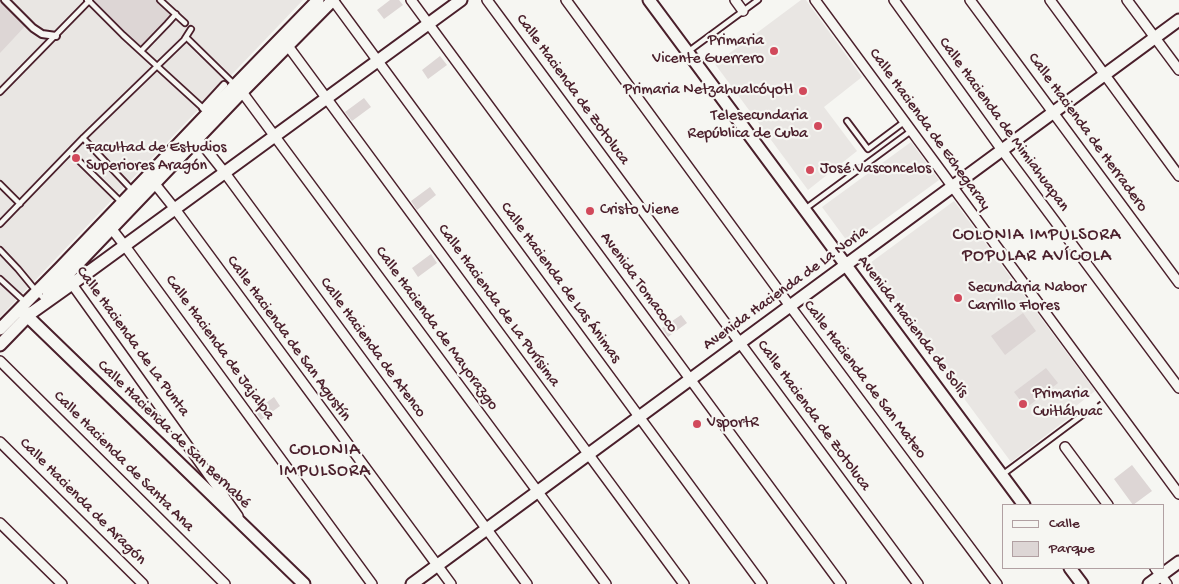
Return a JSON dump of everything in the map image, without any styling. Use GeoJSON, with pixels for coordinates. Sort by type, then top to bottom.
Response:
{"type":"FeatureCollection","features":[{"type":"Feature","properties":{"kind":"street"},"geometry":{"type":"LineString","coordinates":[[5,0],[33,28],[42,34],[56,36]]}},
{"type":"Feature","properties":{"kind":"street"},"geometry":{"type":"LineString","coordinates":[[0,329],[66,276],[110,228],[155,184],[194,134],[234,88],[318,0]]}},
{"type":"Feature","properties":{"kind":"street"},"geometry":{"type":"LineString","coordinates":[[66,276],[122,203],[194,134],[206,110],[288,46],[333,0]]}},
{"type":"Feature","properties":{"kind":"street","name":"Calle Hacienda de Las Ánimas"},"geometry":{"type":"LineString","coordinates":[[333,0],[762,584]]}},
{"type":"Feature","properties":{"kind":"street","name":"Avenida Tomacoco"},"geometry":{"type":"LineString","coordinates":[[411,0],[841,584]]}},
{"type":"Feature","properties":{"kind":"street"},"geometry":{"type":"LineString","coordinates":[[0,345],[40,295],[66,276],[125,246],[461,0]]}},
{"type":"Feature","properties":{"kind":"street","name":"Calle Hacienda de Zotoluca"},"geometry":{"type":"LineString","coordinates":[[487,0],[918,584]]}},
{"type":"Feature","properties":{"kind":"street","name":"Calle Hacienda de San Mateo"},"geometry":{"type":"LineString","coordinates":[[566,0],[997,584]]}},
{"type":"Feature","properties":{"kind":"street","name":"Avenida Hacienda de Solís"},"geometry":{"type":"LineString","coordinates":[[650,0],[1023,504]]}},
{"type":"Feature","properties":{"kind":"street"},"geometry":{"type":"LineString","coordinates":[[735,0],[743,11]]}},
{"type":"Feature","properties":{"kind":"street","name":"Calle Hacienda de Echegaray"},"geometry":{"type":"LineString","coordinates":[[816,0],[1179,494]]}},
{"type":"Feature","properties":{"kind":"street","name":"Calle Hacienda de Mimiahuapan"},"geometry":{"type":"LineString","coordinates":[[894,0],[1002,150],[1179,388]]}},
{"type":"Feature","properties":{"kind":"street","name":"Calle Hacienda de Herradero"},"geometry":{"type":"LineString","coordinates":[[970,0],[1179,283]]}},
{"type":"Feature","properties":{"kind":"street"},"geometry":{"type":"LineString","coordinates":[[1050,0],[1179,176]]}},
{"type":"Feature","properties":{"kind":"street"},"geometry":{"type":"LineString","coordinates":[[1127,0],[1179,70]]}},
{"type":"Feature","properties":{"kind":"street","name":"Avenida Hacienda de La Noria"},"geometry":{"type":"LineString","coordinates":[[412,584],[1179,20]]}},
{"type":"Feature","properties":{"kind":"street","name":"Calle Hacienda de La Purísima"},"geometry":{"type":"LineString","coordinates":[[288,46],[684,584]]}},
{"type":"Feature","properties":{"kind":"street","name":"Calle Hacienda de Mayorazgo"},"geometry":{"type":"LineString","coordinates":[[234,88],[275,136],[606,584]]}},
{"type":"Feature","properties":{"kind":"street","name":"Calle Hacienda de Atenco"},"geometry":{"type":"LineString","coordinates":[[194,134],[225,173],[527,584]]}},
{"type":"Feature","properties":{"kind":"street","name":"Calle Hacienda de San Agustín"},"geometry":{"type":"LineString","coordinates":[[155,184],[451,584]]}},
{"type":"Feature","properties":{"kind":"street","name":"Calle Hacienda de Jajalpa"},"geometry":{"type":"LineString","coordinates":[[110,228],[372,584]]}},
{"type":"Feature","properties":{"kind":"street","name":"Calle Hacienda de La Punta"},"geometry":{"type":"LineString","coordinates":[[66,276],[249,531]]}},
{"type":"Feature","properties":{"kind":"street","name":"Calle Hacienda de San Bernabé"},"geometry":{"type":"LineString","coordinates":[[27,309],[304,584]]}},
{"type":"Feature","properties":{"kind":"street","name":"Calle Hacienda de Santa Ana"},"geometry":{"type":"LineString","coordinates":[[0,361],[225,584]]}},
{"type":"Feature","properties":{"kind":"street","name":"Calle Hacienda de Aragón"},"geometry":{"type":"LineString","coordinates":[[0,442],[143,584]]}},
{"type":"Feature","properties":{"kind":"street"},"geometry":{"type":"LineString","coordinates":[[1065,447],[1107,504]]}},
{"type":"Feature","properties":{"kind":"street"},"geometry":{"type":"LineString","coordinates":[[0,523],[62,584]]}},
{"type":"Feature","properties":{"kind":"street"},"geometry":{"type":"LineString","coordinates":[[1149,584],[1179,562]]}},
{"type":"Feature","properties":{"kind":"street"},"geometry":{"type":"LineString","coordinates":[[1071,569],[1082,584]]}},
{"type":"Feature","properties":{"kind":"lane"},"geometry":{"type":"LineString","coordinates":[[160,0],[185,23]]}},
{"type":"Feature","properties":{"kind":"lane"},"geometry":{"type":"LineString","coordinates":[[688,52],[758,0]]}},
{"type":"Feature","properties":{"kind":"lane"},"geometry":{"type":"LineString","coordinates":[[0,92],[89,1],[123,35],[206,110]]}},
{"type":"Feature","properties":{"kind":"lane"},"geometry":{"type":"LineString","coordinates":[[141,51],[176,14]]}},
{"type":"Feature","properties":{"kind":"lane"},"geometry":{"type":"LineString","coordinates":[[0,224],[192,29]]}},
{"type":"Feature","properties":{"kind":"lane"},"geometry":{"type":"LineString","coordinates":[[186,37],[234,88]]}},
{"type":"Feature","properties":{"kind":"lane"},"geometry":{"type":"LineString","coordinates":[[847,120],[868,149],[904,122]]}},
{"type":"Feature","properties":{"kind":"lane"},"geometry":{"type":"LineString","coordinates":[[804,209],[911,131]]}},
{"type":"Feature","properties":{"kind":"lane"},"geometry":{"type":"LineString","coordinates":[[83,138],[133,191]]}},
{"type":"Feature","properties":{"kind":"lane"},"geometry":{"type":"LineString","coordinates":[[70,152],[122,203]]}},
{"type":"Feature","properties":{"kind":"lane"},"geometry":{"type":"LineString","coordinates":[[1,188],[20,204]]}},
{"type":"Feature","properties":{"kind":"lane"},"geometry":{"type":"LineString","coordinates":[[0,250],[40,295]]}},
{"type":"Feature","properties":{"kind":"lane"},"geometry":{"type":"LineString","coordinates":[[0,279],[27,309]]}},
{"type":"Feature","properties":{"kind":"lane"},"geometry":{"type":"LineString","coordinates":[[1002,475],[1085,413]]}},
{"type":"Feature","properties":{"kind":"path"},"geometry":{"type":"LineString","coordinates":[[1085,413],[1107,396]]}},
{"type":"Feature","properties":{"kind":"shaded area","name":"Facultad de Estudios Superiores Aragón"},"geometry":{"type":"Polygon","coordinates":[[[0,0],[303,0],[0,317],[0,0]]]}},
{"type":"Feature","properties":{"kind":"shaded area"},"geometry":{"type":"Polygon","coordinates":[[[801,0],[806,0],[862,77],[824,107],[857,151],[808,190],[715,64],[801,0]]]}},
{"type":"Feature","properties":{"kind":"shaded area"},"geometry":{"type":"Polygon","coordinates":[[[911,142],[939,180],[850,245],[822,207],[911,142]]]}},
{"type":"Feature","properties":{"kind":"shaded area","name":"Secundaria Nabor Carrillo Flores"},"geometry":{"type":"Polygon","coordinates":[[[954,201],[1095,391],[1067,413],[1070,417],[1011,462],[866,266],[954,201]]]}},
{"type":"Feature","properties":{"kind":"green space"},"geometry":{"type":"Polygon","coordinates":[[[0,0],[5,0],[28,23],[0,53],[0,0]]]}},
{"type":"Feature","properties":{"kind":"green space"},"geometry":{"type":"Polygon","coordinates":[[[88,0],[155,0],[175,20],[142,54],[88,0]]]}},
{"type":"Feature","properties":{"kind":"green space"},"geometry":{"type":"Polygon","coordinates":[[[390,0],[399,0],[403,5],[384,19],[377,10],[390,0]]]}},
{"type":"Feature","properties":{"kind":"green space"},"geometry":{"type":"Polygon","coordinates":[[[440,56],[447,65],[428,79],[422,70],[440,56]]]}},
{"type":"Feature","properties":{"kind":"green space"},"geometry":{"type":"Polygon","coordinates":[[[364,98],[371,107],[352,121],[345,112],[364,98]]]}},
{"type":"Feature","properties":{"kind":"green space"},"geometry":{"type":"Polygon","coordinates":[[[430,187],[436,195],[417,210],[411,201],[430,187]]]}},
{"type":"Feature","properties":{"kind":"green space"},"geometry":{"type":"Polygon","coordinates":[[[431,254],[437,263],[418,277],[412,268],[431,254]]]}},
{"type":"Feature","properties":{"kind":"green space"},"geometry":{"type":"Polygon","coordinates":[[[1023,313],[1036,331],[1005,355],[991,336],[1023,313]]]}},
{"type":"Feature","properties":{"kind":"green space"},"geometry":{"type":"Polygon","coordinates":[[[681,315],[687,323],[668,337],[662,328],[681,315]]]}},
{"type":"Feature","properties":{"kind":"green space"},"geometry":{"type":"Polygon","coordinates":[[[1046,368],[1058,383],[1026,408],[1014,392],[1046,368]]]}},
{"type":"Feature","properties":{"kind":"green space"},"geometry":{"type":"Polygon","coordinates":[[[274,397],[280,406],[261,420],[255,411],[274,397]]]}},
{"type":"Feature","properties":{"kind":"green space"},"geometry":{"type":"Polygon","coordinates":[[[1132,465],[1152,491],[1132,504],[1114,479],[1132,465]]]}},
{"type":"Feature","properties":{"kind":"place","name":"Primaria Vicente Guerrero"},"geometry":{"type":"Point","coordinates":[774,51]}},
{"type":"Feature","properties":{"kind":"place","name":"Primaria Netzahualcóyotl"},"geometry":{"type":"Point","coordinates":[803,91]}},
{"type":"Feature","properties":{"kind":"place","name":"Telesecundaria República de Cuba"},"geometry":{"type":"Point","coordinates":[818,126]}},
{"type":"Feature","properties":{"kind":"place","name":"Facultad de Estudios Superiores Aragón"},"geometry":{"type":"Point","coordinates":[76,158]}},
{"type":"Feature","properties":{"kind":"place","name":"José Vasconcelos"},"geometry":{"type":"Point","coordinates":[810,170]}},
{"type":"Feature","properties":{"kind":"place","name":"Cristo Viene"},"geometry":{"type":"Point","coordinates":[590,211]}},
{"type":"Feature","properties":{"kind":"place","name":"Secundaria Nabor Carrillo Flores"},"geometry":{"type":"Point","coordinates":[958,298]}},
{"type":"Feature","properties":{"kind":"place","name":"Primaria Cuitláhuac"},"geometry":{"type":"Point","coordinates":[1023,404]}},
{"type":"Feature","properties":{"kind":"place","name":"VsportR"},"geometry":{"type":"Point","coordinates":[697,424]}},
{"type":"Feature","properties":{"kind":"district","name":"COLONIA IMPULSORA POPULAR AVÍCOLA"},"geometry":{"type":"Point","coordinates":[1037,246]}},
{"type":"Feature","properties":{"kind":"district","name":"COLONIA IMPULSORA"},"geometry":{"type":"Point","coordinates":[325,461]}}]}
